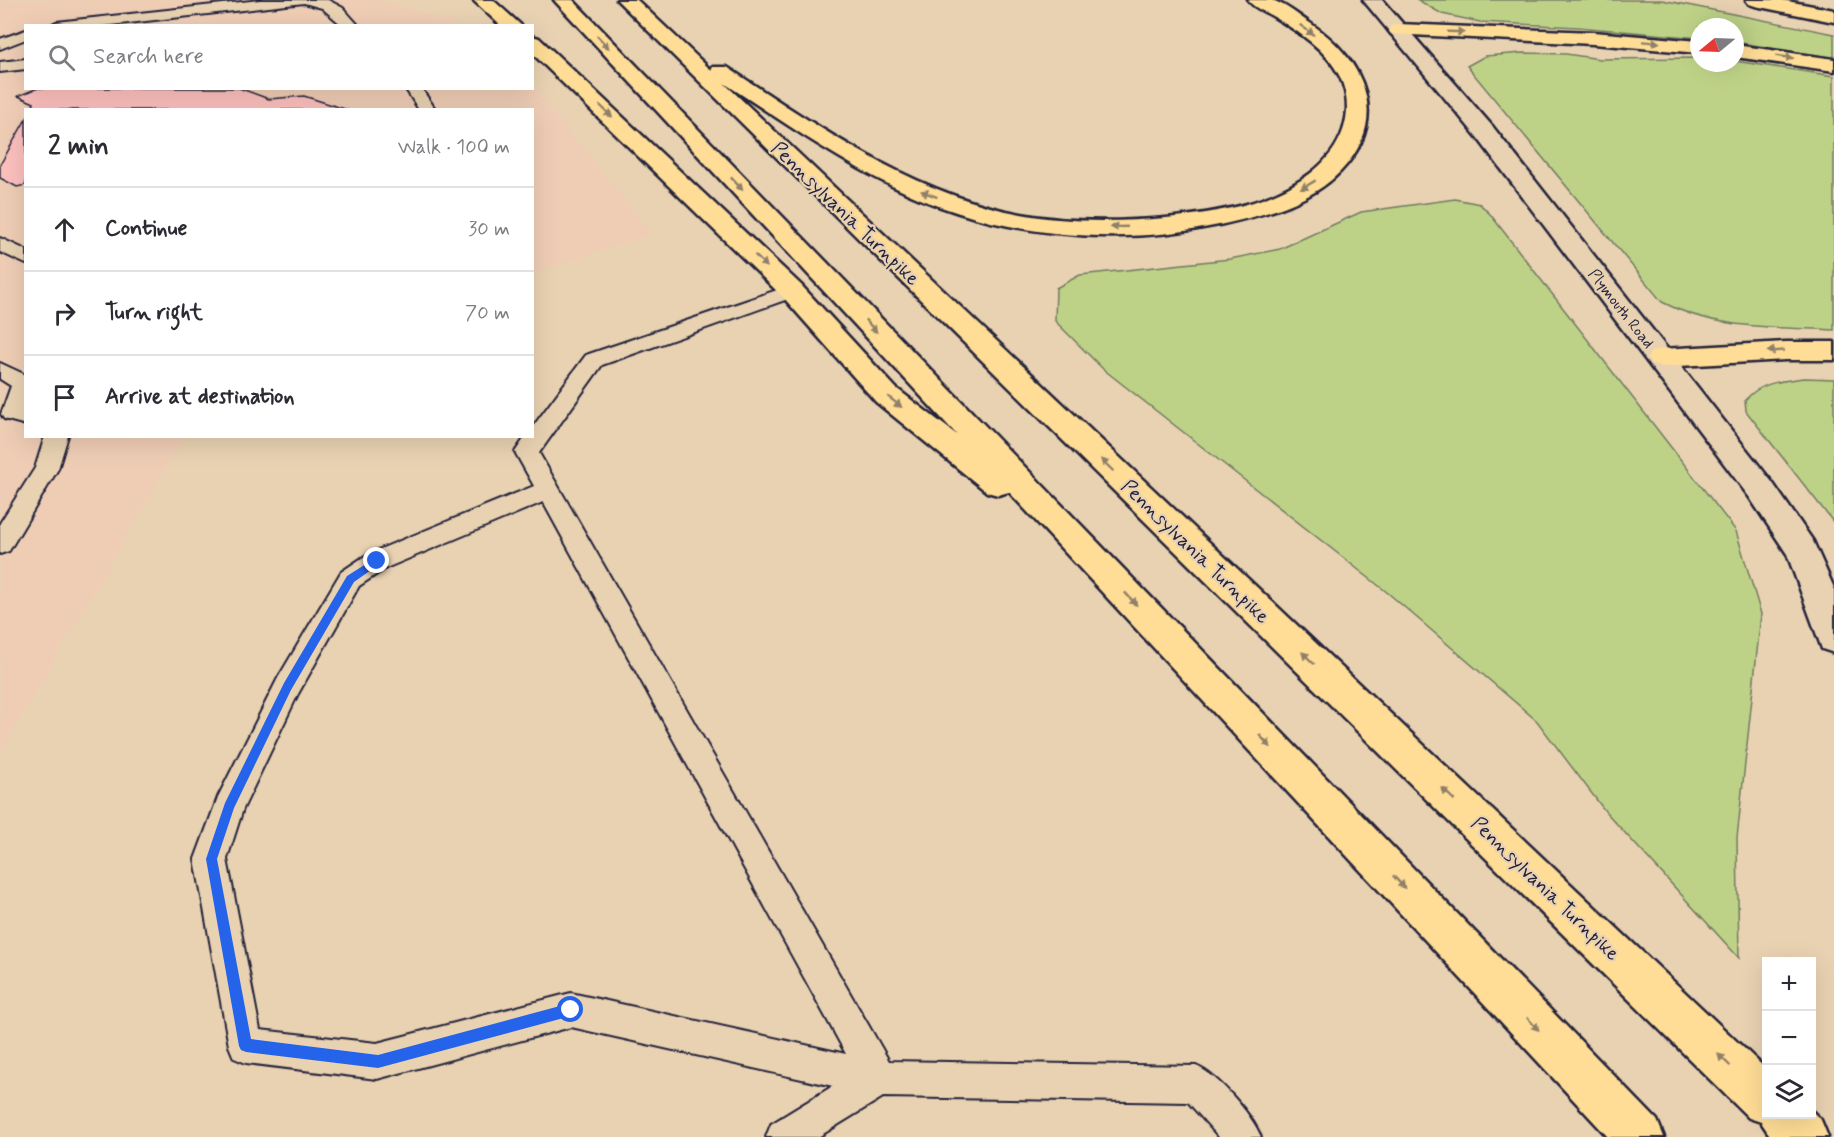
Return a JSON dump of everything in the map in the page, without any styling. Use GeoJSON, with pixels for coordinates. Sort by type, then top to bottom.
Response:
{"type":"FeatureCollection","features":[{"type":"Feature","properties":{"kind":"highway"},"geometry":{"type":"LineString","coordinates":[[482,0],[511,24]]}},
{"type":"Feature","properties":{"kind":"highway"},"geometry":{"type":"LineString","coordinates":[[563,0],[1640,1137]]}},
{"type":"Feature","properties":{"kind":"highway","name":"Pennsylvania Turnpike"},"geometry":{"type":"LineString","coordinates":[[626,0],[1762,1096]]}},
{"type":"Feature","properties":{"kind":"highway"},"geometry":{"type":"LineString","coordinates":[[657,30],[887,177],[981,212],[1022,222],[1085,228],[1125,227],[1186,222],[1264,206],[1311,185],[1344,154],[1355,136],[1359,105],[1355,86],[1345,69],[1323,43],[1289,18],[1257,0]]}},
{"type":"Feature","properties":{"kind":"highway"},"geometry":{"type":"LineString","coordinates":[[1755,0],[1834,16]]}},
{"type":"Feature","properties":{"kind":"highway"},"geometry":{"type":"LineString","coordinates":[[1398,30],[1593,38],[1690,46]]}},
{"type":"Feature","properties":{"kind":"highway"},"geometry":{"type":"LineString","coordinates":[[534,44],[792,291],[886,395],[1090,557]]}},
{"type":"Feature","properties":{"kind":"highway"},"geometry":{"type":"LineString","coordinates":[[1744,52],[1834,65]]}},
{"type":"Feature","properties":{"kind":"highway"},"geometry":{"type":"LineString","coordinates":[[1661,358],[1786,351],[1834,351]]}},
{"type":"Feature","properties":{"kind":"highway"},"geometry":{"type":"LineString","coordinates":[[1786,1119],[1804,1137]]}},
{"type":"Feature","properties":{"kind":"main road","name":"Plymouth Road"},"geometry":{"type":"LineString","coordinates":[[1372,0],[1485,132],[1761,490],[1802,550],[1827,612],[1834,639]]}},
{"type":"Feature","properties":{"kind":"lane"},"geometry":{"type":"LineString","coordinates":[[75,24],[300,0]]}},
{"type":"Feature","properties":{"kind":"lane"},"geometry":{"type":"LineString","coordinates":[[308,0],[321,1],[332,6],[350,24]]}},
{"type":"Feature","properties":{"kind":"lane"},"geometry":{"type":"LineString","coordinates":[[0,44],[24,35]]}},
{"type":"Feature","properties":{"kind":"lane"},"geometry":{"type":"LineString","coordinates":[[0,67],[24,64]]}},
{"type":"Feature","properties":{"kind":"lane"},"geometry":{"type":"LineString","coordinates":[[414,90],[427,108]]}},
{"type":"Feature","properties":{"kind":"lane"},"geometry":{"type":"LineString","coordinates":[[0,244],[24,257]]}},
{"type":"Feature","properties":{"kind":"lane"},"geometry":{"type":"LineString","coordinates":[[792,291],[594,360],[527,452],[879,1079]]}},
{"type":"Feature","properties":{"kind":"lane"},"geometry":{"type":"LineString","coordinates":[[0,370],[23,383],[12,414],[24,417]]}},
{"type":"Feature","properties":{"kind":"lane"},"geometry":{"type":"LineString","coordinates":[[0,544],[46,469],[56,438]]}},
{"type":"Feature","properties":{"kind":"lane"},"geometry":{"type":"LineString","coordinates":[[548,490],[377,561],[350,579],[288,686],[229,807],[212,859],[246,1046],[378,1061],[571,1010],[879,1079],[1197,1084],[1243,1137]]}},
{"type":"Feature","properties":{"kind":"lane"},"geometry":{"type":"LineString","coordinates":[[784,1137],[879,1079]]}},
{"type":"Feature","properties":{"kind":"shaded area"},"geometry":{"type":"Polygon","coordinates":[[[0,0],[379,0],[458,24],[24,24],[24,90],[534,90],[534,87],[652,234],[534,273],[534,108],[24,108],[24,438],[183,438],[0,753],[0,0]]]}},
{"type":"Feature","properties":{"kind":"green space"},"geometry":{"type":"Polygon","coordinates":[[[1418,0],[1662,0],[1834,34],[1834,58],[1744,43],[1744,18],[1690,18],[1690,37],[1578,27],[1480,22],[1442,14],[1418,0]]]}},
{"type":"Feature","properties":{"kind":"green space"},"geometry":{"type":"Polygon","coordinates":[[[1523,53],[1566,54],[1600,59],[1690,58],[1690,72],[1744,72],[1744,62],[1834,76],[1834,330],[1724,322],[1703,318],[1662,302],[1467,66],[1485,56],[1523,53]]]}},
{"type":"Feature","properties":{"kind":"green space"},"geometry":{"type":"Polygon","coordinates":[[[1455,199],[1480,204],[1490,214],[1736,531],[1761,614],[1737,838],[1739,958],[1605,811],[1537,721],[1388,593],[1103,369],[1055,321],[1056,288],[1080,275],[1230,259],[1280,249],[1361,212],[1455,199]]]}},
{"type":"Feature","properties":{"kind":"green space"},"geometry":{"type":"Polygon","coordinates":[[[1804,378],[1834,379],[1834,523],[1746,411],[1745,400],[1758,389],[1772,383],[1804,378]]]}},
{"type":"Feature","properties":{"kind":"building"},"geometry":{"type":"Polygon","coordinates":[[[33,90],[244,90],[269,99],[304,96],[342,108],[32,108],[34,103],[18,96],[33,90]]]}},
{"type":"Feature","properties":{"kind":"building"},"geometry":{"type":"Polygon","coordinates":[[[24,123],[24,185],[17,187],[0,178],[0,165],[24,123]]]}},
{"type":"Feature","properties":{"kind":"route"},"geometry":{"type":"LineString","coordinates":[[377,561],[350,579],[288,686],[229,807],[212,859],[246,1046],[378,1061],[571,1010]]}}]}
